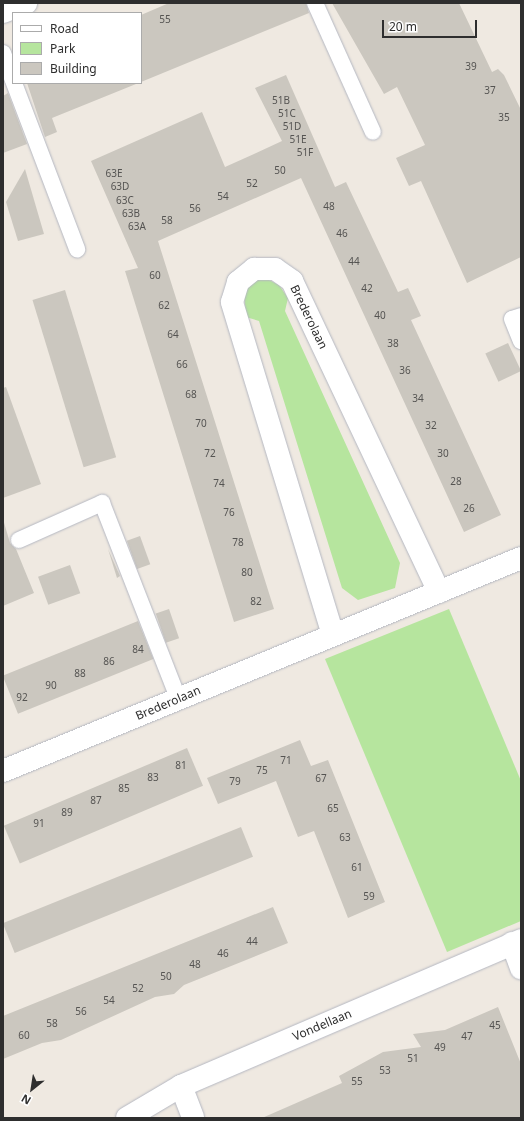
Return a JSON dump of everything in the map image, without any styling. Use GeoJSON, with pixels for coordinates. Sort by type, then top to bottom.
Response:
{"type":"FeatureCollection","features":[{"type":"Feature","properties":{"kind":"street"},"geometry":{"type":"LineString","coordinates":[[3,12],[26,3]]}},
{"type":"Feature","properties":{"kind":"street","name":"Brederolaan"},"geometry":{"type":"LineString","coordinates":[[333,635],[232,302],[238,282],[254,269],[275,269],[292,281],[439,592]]}},
{"type":"Feature","properties":{"kind":"street","name":"Brederolaan"},"geometry":{"type":"LineString","coordinates":[[3,771],[521,558]]}},
{"type":"Feature","properties":{"kind":"street"},"geometry":{"type":"LineString","coordinates":[[516,941],[521,968]]}},
{"type":"Feature","properties":{"kind":"street","name":"Vondellaan"},"geometry":{"type":"LineString","coordinates":[[127,1118],[181,1086],[516,941]]}},
{"type":"Feature","properties":{"kind":"street"},"geometry":{"type":"LineString","coordinates":[[181,1086],[193,1118]]}},
{"type":"Feature","properties":{"kind":"lane"},"geometry":{"type":"LineString","coordinates":[[315,3],[373,132]]}},
{"type":"Feature","properties":{"kind":"lane"},"geometry":{"type":"LineString","coordinates":[[3,53],[12,77]]}},
{"type":"Feature","properties":{"kind":"lane"},"geometry":{"type":"LineString","coordinates":[[14,84],[77,249]]}},
{"type":"Feature","properties":{"kind":"lane"},"geometry":{"type":"LineString","coordinates":[[521,316],[512,319],[521,341]]}},
{"type":"Feature","properties":{"kind":"lane"},"geometry":{"type":"LineString","coordinates":[[19,540],[102,503],[178,698]]}},
{"type":"Feature","properties":{"kind":"green space"},"geometry":{"type":"Polygon","coordinates":[[[265,278],[279,285],[288,298],[285,311],[400,563],[395,588],[358,600],[342,588],[259,321],[246,317],[244,292],[253,281],[265,278]]]}},
{"type":"Feature","properties":{"kind":"green space"},"geometry":{"type":"Polygon","coordinates":[[[449,609],[521,781],[521,921],[447,952],[325,659],[449,609]]]}},
{"type":"Feature","properties":{"kind":"building"},"geometry":{"type":"Polygon","coordinates":[[[169,3],[306,3],[309,13],[142,82],[142,15],[169,3]]]}},
{"type":"Feature","properties":{"kind":"building"},"geometry":{"type":"Polygon","coordinates":[[[332,3],[459,3],[492,72],[498,69],[504,75],[521,110],[521,257],[467,283],[421,181],[409,186],[396,158],[425,145],[397,87],[384,94],[332,3]]]}},
{"type":"Feature","properties":{"kind":"building"},"geometry":{"type":"Polygon","coordinates":[[[286,75],[335,187],[346,182],[398,292],[408,288],[421,316],[411,320],[501,515],[464,532],[301,178],[158,241],[274,609],[234,622],[125,271],[138,268],[91,161],[202,112],[225,167],[282,141],[255,88],[286,75]]]}},
{"type":"Feature","properties":{"kind":"building"},"geometry":{"type":"Polygon","coordinates":[[[27,84],[136,84],[52,118],[57,132],[45,137],[27,84]]]}},
{"type":"Feature","properties":{"kind":"building"},"geometry":{"type":"Polygon","coordinates":[[[8,93],[27,144],[3,153],[3,96],[8,93]]]}},
{"type":"Feature","properties":{"kind":"building"},"geometry":{"type":"Polygon","coordinates":[[[25,169],[44,234],[18,241],[6,202],[25,169]]]}},
{"type":"Feature","properties":{"kind":"building"},"geometry":{"type":"Polygon","coordinates":[[[65,290],[116,457],[84,467],[32,300],[65,290]]]}},
{"type":"Feature","properties":{"kind":"building"},"geometry":{"type":"Polygon","coordinates":[[[508,343],[521,371],[498,382],[485,354],[508,343]]]}},
{"type":"Feature","properties":{"kind":"building"},"geometry":{"type":"Polygon","coordinates":[[[6,387],[41,484],[3,498],[3,388],[6,387]]]}},
{"type":"Feature","properties":{"kind":"building"},"geometry":{"type":"Polygon","coordinates":[[[3,519],[10,543],[16,549],[34,593],[3,606],[3,519]]]}},
{"type":"Feature","properties":{"kind":"building"},"geometry":{"type":"Polygon","coordinates":[[[140,536],[150,564],[137,569],[127,541],[140,536]]]}},
{"type":"Feature","properties":{"kind":"building"},"geometry":{"type":"Polygon","coordinates":[[[108,549],[120,576],[117,578],[108,549]]]}},
{"type":"Feature","properties":{"kind":"building"},"geometry":{"type":"Polygon","coordinates":[[[70,565],[80,593],[48,605],[38,577],[70,565]]]}},
{"type":"Feature","properties":{"kind":"building"},"geometry":{"type":"Polygon","coordinates":[[[169,609],[179,638],[166,643],[156,614],[169,609]]]}},
{"type":"Feature","properties":{"kind":"building"},"geometry":{"type":"Polygon","coordinates":[[[138,621],[153,659],[18,714],[3,676],[138,621]]]}},
{"type":"Feature","properties":{"kind":"building"},"geometry":{"type":"Polygon","coordinates":[[[300,740],[311,766],[328,760],[385,902],[348,918],[314,831],[298,837],[276,781],[218,804],[207,778],[300,740]]]}},
{"type":"Feature","properties":{"kind":"building"},"geometry":{"type":"Polygon","coordinates":[[[187,748],[203,786],[20,863],[4,826],[187,748]]]}},
{"type":"Feature","properties":{"kind":"building"},"geometry":{"type":"Polygon","coordinates":[[[241,827],[253,857],[15,953],[3,923],[241,827]]]}},
{"type":"Feature","properties":{"kind":"building"},"geometry":{"type":"Polygon","coordinates":[[[273,907],[288,943],[184,985],[174,994],[155,997],[61,1040],[42,1043],[3,1059],[3,1016],[273,907]]]}},
{"type":"Feature","properties":{"kind":"building"},"geometry":{"type":"Polygon","coordinates":[[[498,1007],[521,1064],[521,1118],[262,1118],[342,1083],[339,1076],[383,1052],[421,1047],[413,1034],[445,1030],[498,1007]]]}}]}
